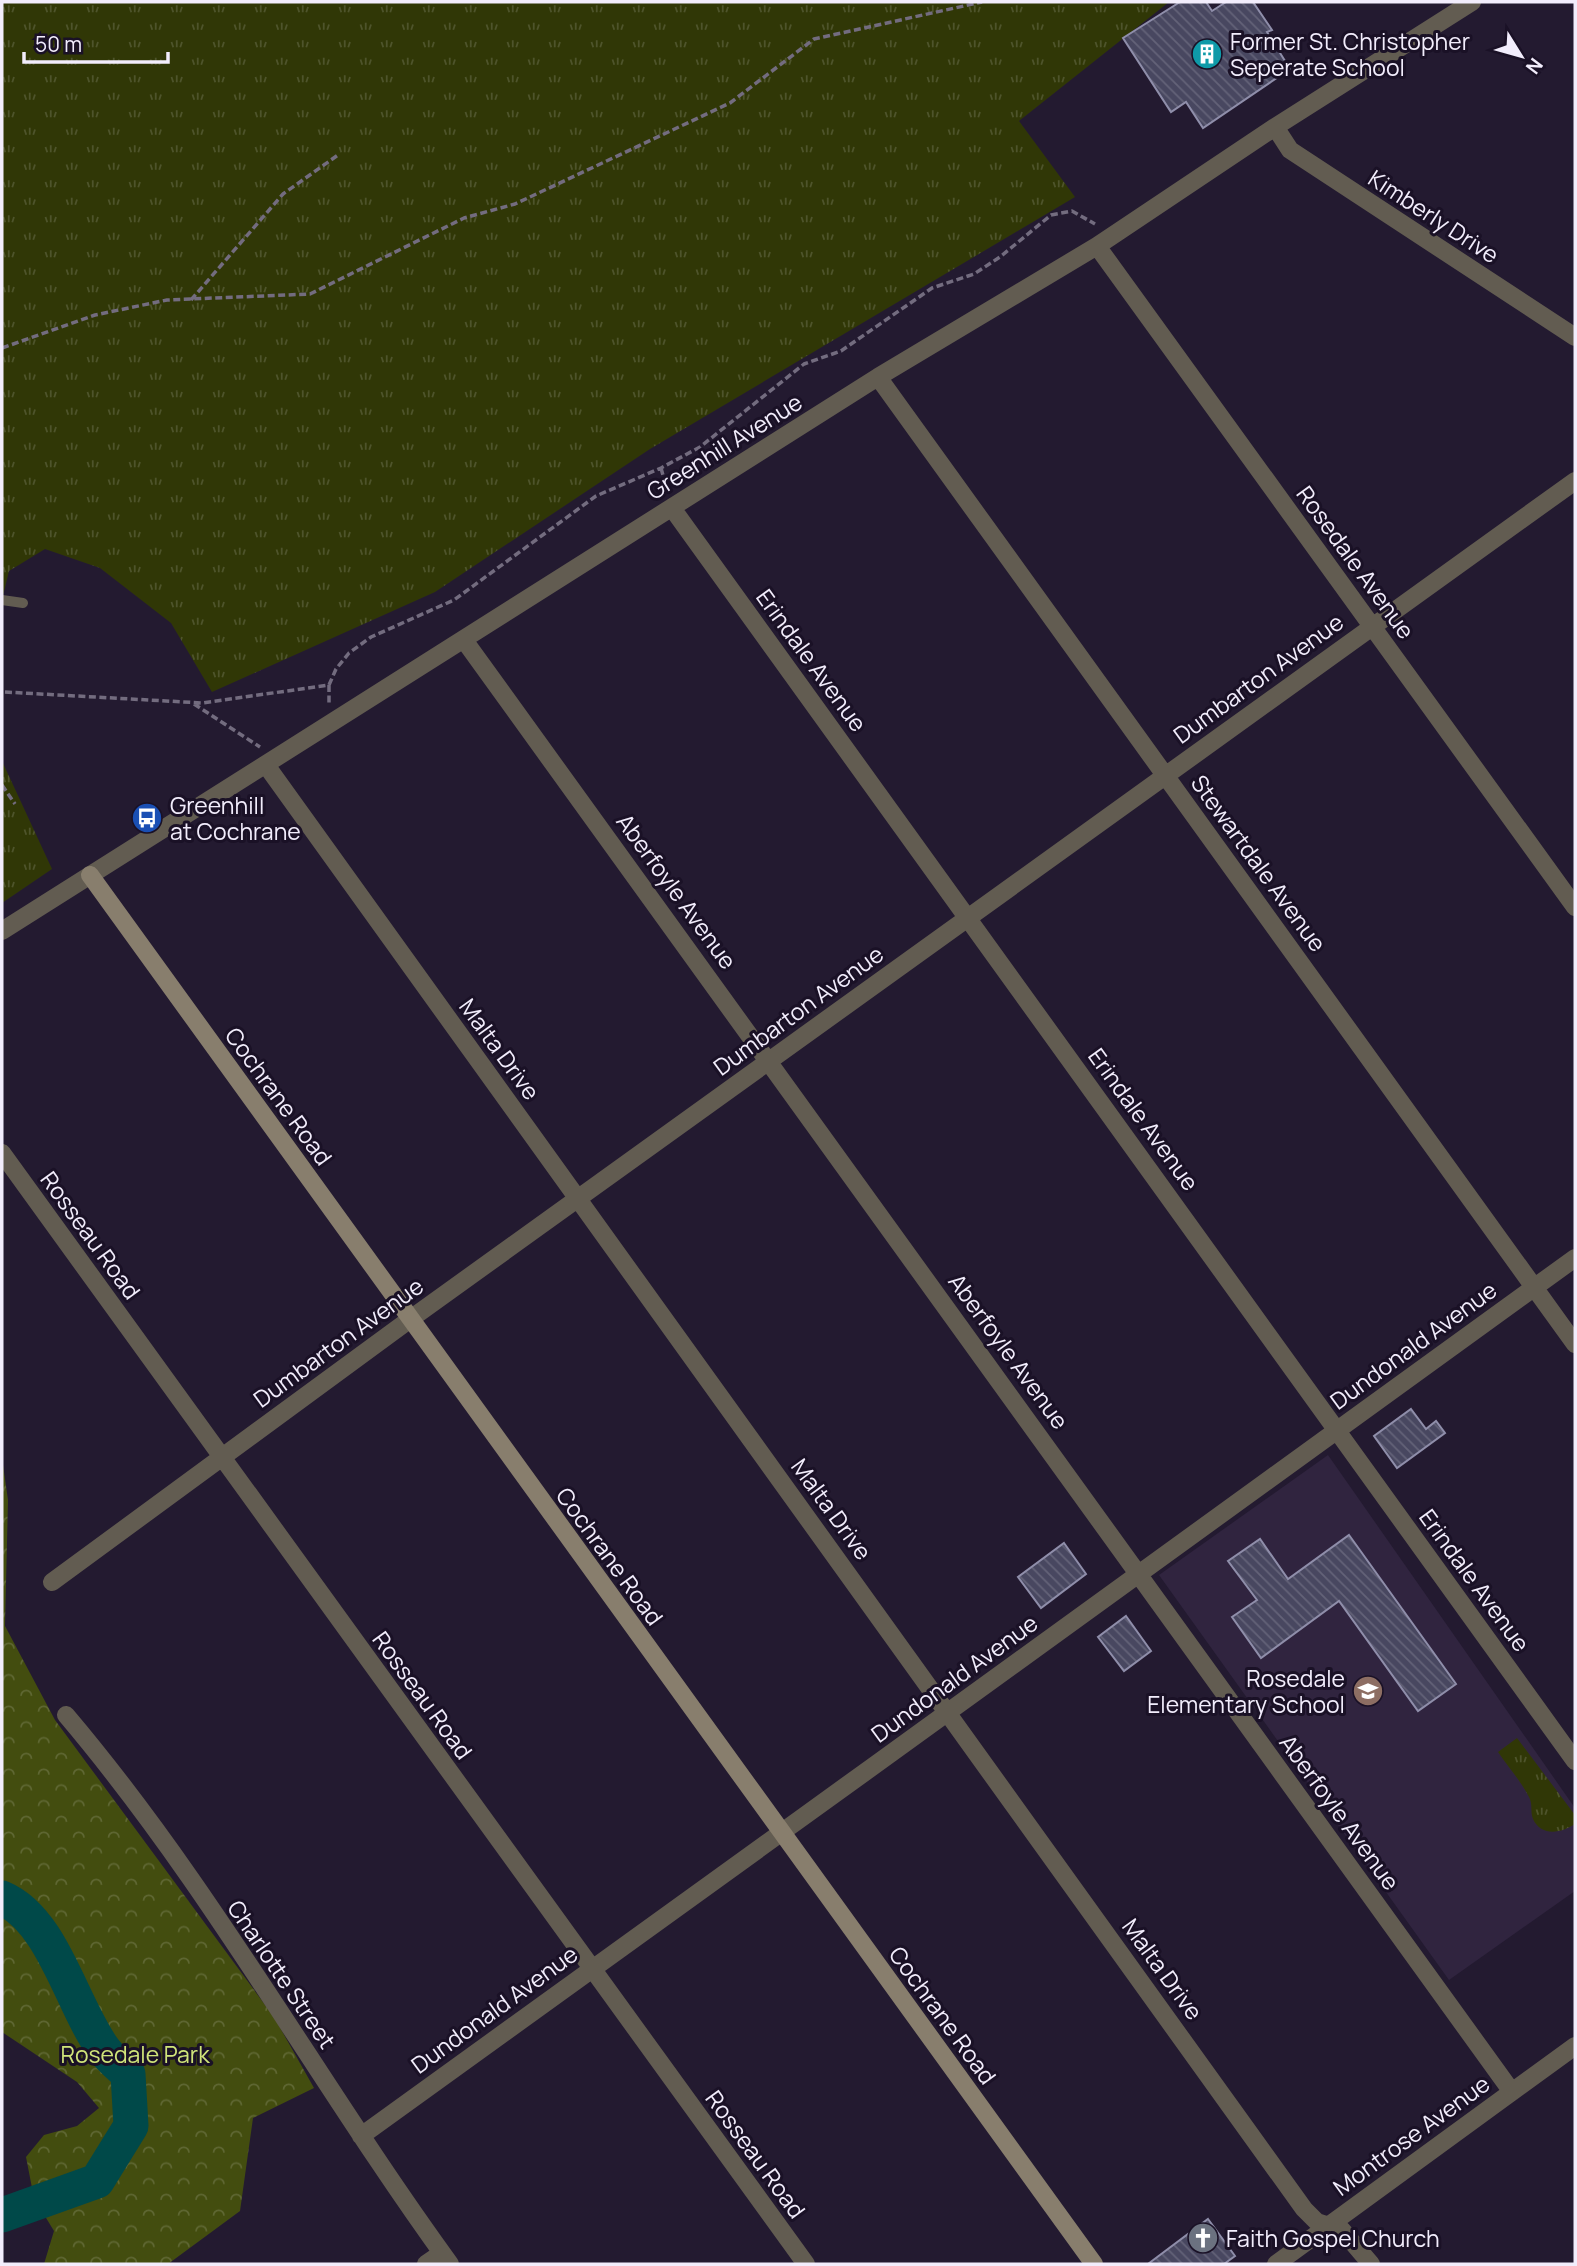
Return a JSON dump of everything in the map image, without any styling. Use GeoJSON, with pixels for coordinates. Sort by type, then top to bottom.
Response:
{"type":"FeatureCollection","features":[{"type":"Feature","properties":{"kind":"street","name":"Greenhill Avenue"},"geometry":{"type":"LineString","coordinates":[[2,930],[878,377],[1097,246],[1275,127],[1472,2]]}},
{"type":"Feature","properties":{"kind":"street","name":"Kimberly Drive"},"geometry":{"type":"LineString","coordinates":[[1275,127],[1290,150],[1575,337]]}},
{"type":"Feature","properties":{"kind":"street","name":"Rosedale Avenue"},"geometry":{"type":"LineString","coordinates":[[1097,246],[1575,907]]}},
{"type":"Feature","properties":{"kind":"street","name":"Stewartdale Avenue"},"geometry":{"type":"LineString","coordinates":[[878,377],[1575,1344]]}},
{"type":"Feature","properties":{"kind":"street","name":"Dumbarton Avenue"},"geometry":{"type":"LineString","coordinates":[[52,1582],[409,1320],[1371,625],[1575,481]]}},
{"type":"Feature","properties":{"kind":"street","name":"Erindale Avenue"},"geometry":{"type":"LineString","coordinates":[[672,508],[1575,1760]]}},
{"type":"Feature","properties":{"kind":"street","name":"Aberfoyle Avenue"},"geometry":{"type":"LineString","coordinates":[[464,640],[1512,2092]]}},
{"type":"Feature","properties":{"kind":"street","name":"Malta Drive"},"geometry":{"type":"LineString","coordinates":[[266,765],[1304,2208],[1317,2222],[1331,2224],[1342,2230],[1371,2264]]}},
{"type":"Feature","properties":{"kind":"street","name":"Cochrane Road"},"geometry":{"type":"LineString","coordinates":[[90,875],[779,1832],[1094,2264]]}},
{"type":"Feature","properties":{"kind":"street","name":"Rosseau Road"},"geometry":{"type":"LineString","coordinates":[[2,1153],[220,1458],[806,2264]]}},
{"type":"Feature","properties":{"kind":"street","name":"Dundonald Avenue"},"geometry":{"type":"LineString","coordinates":[[361,2136],[779,1832],[949,1714],[1138,1573],[1575,1258]]}},
{"type":"Feature","properties":{"kind":"street","name":"Charlotte Street"},"geometry":{"type":"LineString","coordinates":[[66,1716],[108,1765],[257,1975],[361,2136],[446,2259]]}},
{"type":"Feature","properties":{"kind":"street","name":"Montrose Avenue"},"geometry":{"type":"LineString","coordinates":[[1276,2264],[1575,2046]]}},
{"type":"Feature","properties":{"kind":"street"},"geometry":{"type":"LineString","coordinates":[[426,2264],[446,2259]]}},
{"type":"Feature","properties":{"kind":"lane"},"geometry":{"type":"LineString","coordinates":[[2,600],[23,604]]}},
{"type":"Feature","properties":{"kind":"path"},"geometry":{"type":"LineString","coordinates":[[2,348],[94,315],[167,300],[310,294],[464,218],[515,204],[730,103],[814,39],[982,2]]}},
{"type":"Feature","properties":{"kind":"path"},"geometry":{"type":"LineString","coordinates":[[191,300],[283,194],[338,155]]}},
{"type":"Feature","properties":{"kind":"path"},"geometry":{"type":"LineString","coordinates":[[329,704],[329,685],[336,669],[349,653],[371,637],[454,600],[596,496],[661,468],[700,447],[804,365],[841,351],[932,288],[974,274],[1051,215],[1072,211],[1095,224]]}},
{"type":"Feature","properties":{"kind":"path"},"geometry":{"type":"LineString","coordinates":[[5,692],[192,702],[329,685]]}},
{"type":"Feature","properties":{"kind":"path"},"geometry":{"type":"LineString","coordinates":[[192,702],[260,747]]}},
{"type":"Feature","properties":{"kind":"path"},"geometry":{"type":"LineString","coordinates":[[2,785],[15,804]]}},
{"type":"Feature","properties":{"kind":"shaded area","name":"Rosedale Elementary School"},"geometry":{"type":"Polygon","coordinates":[[[1328,1455],[1575,1808],[1575,1891],[1449,1980],[1159,1575],[1328,1455]]]}},
{"type":"Feature","properties":{"kind":"green space"},"geometry":{"type":"Polygon","coordinates":[[[2,2],[1169,2],[1019,121],[1075,197],[650,449],[435,592],[212,692],[171,623],[100,568],[45,549],[9,571],[2,600],[2,2]]]}},
{"type":"Feature","properties":{"kind":"green space"},"geometry":{"type":"Polygon","coordinates":[[[2,761],[52,869],[2,903],[2,761]]]}},
{"type":"Feature","properties":{"kind":"green space","name":"Rosedale Park"},"geometry":{"type":"Polygon","coordinates":[[[2,1458],[8,1500],[5,1626],[55,1720],[274,2017],[314,2088],[253,2118],[240,2211],[168,2264],[44,2264],[54,2231],[34,2198],[26,2157],[44,2135],[77,2126],[99,2108],[77,2082],[2,2032],[2,1458]]]}},
{"type":"Feature","properties":{"kind":"green space"},"geometry":{"type":"Polygon","coordinates":[[[1517,1738],[1575,1815],[1575,1824],[1552,1832],[1537,1825],[1532,1816],[1529,1797],[1498,1752],[1517,1738]]]}},
{"type":"Feature","properties":{"kind":"building","name":"Former St. Christopher Seperate School"},"geometry":{"type":"Polygon","coordinates":[[[1180,2],[1206,2],[1212,11],[1226,2],[1253,2],[1272,30],[1267,32],[1290,69],[1203,128],[1186,102],[1171,112],[1123,38],[1180,2]]]}},
{"type":"Feature","properties":{"kind":"building"},"geometry":{"type":"Polygon","coordinates":[[[1411,1409],[1426,1429],[1436,1421],[1445,1433],[1397,1468],[1374,1436],[1411,1409]]]}},
{"type":"Feature","properties":{"kind":"building"},"geometry":{"type":"Polygon","coordinates":[[[1349,1535],[1456,1684],[1418,1711],[1339,1601],[1261,1658],[1232,1617],[1257,1600],[1228,1561],[1260,1539],[1288,1579],[1349,1535]]]}},
{"type":"Feature","properties":{"kind":"building"},"geometry":{"type":"Polygon","coordinates":[[[1064,1543],[1086,1574],[1041,1608],[1018,1577],[1064,1543]]]}},
{"type":"Feature","properties":{"kind":"building"},"geometry":{"type":"Polygon","coordinates":[[[1126,1616],[1151,1651],[1124,1671],[1098,1637],[1126,1616]]]}},
{"type":"Feature","properties":{"kind":"building","name":"Faith Gospel Church"},"geometry":{"type":"Polygon","coordinates":[[[1208,2219],[1235,2256],[1224,2264],[1148,2264],[1208,2219]]]}},
{"type":"Feature","properties":{"kind":"waterway"},"geometry":{"type":"LineString","coordinates":[[2,1898],[20,1909],[35,1925],[61,1967],[93,2033],[108,2054],[128,2074],[131,2126],[97,2181],[2,2215]]}},
{"type":"Feature","properties":{"kind":"place","name":"Former St. Christopher Seperate School"},"geometry":{"type":"Point","coordinates":[1207,54]}},
{"type":"Feature","properties":{"kind":"place","name":"Greenhill at Cochrane"},"geometry":{"type":"Point","coordinates":[147,818]}},
{"type":"Feature","properties":{"kind":"place","name":"Rosedale Elementary School"},"geometry":{"type":"Point","coordinates":[1368,1691]}},
{"type":"Feature","properties":{"kind":"place","name":"Faith Gospel Church"},"geometry":{"type":"Point","coordinates":[1203,2238]}}]}
